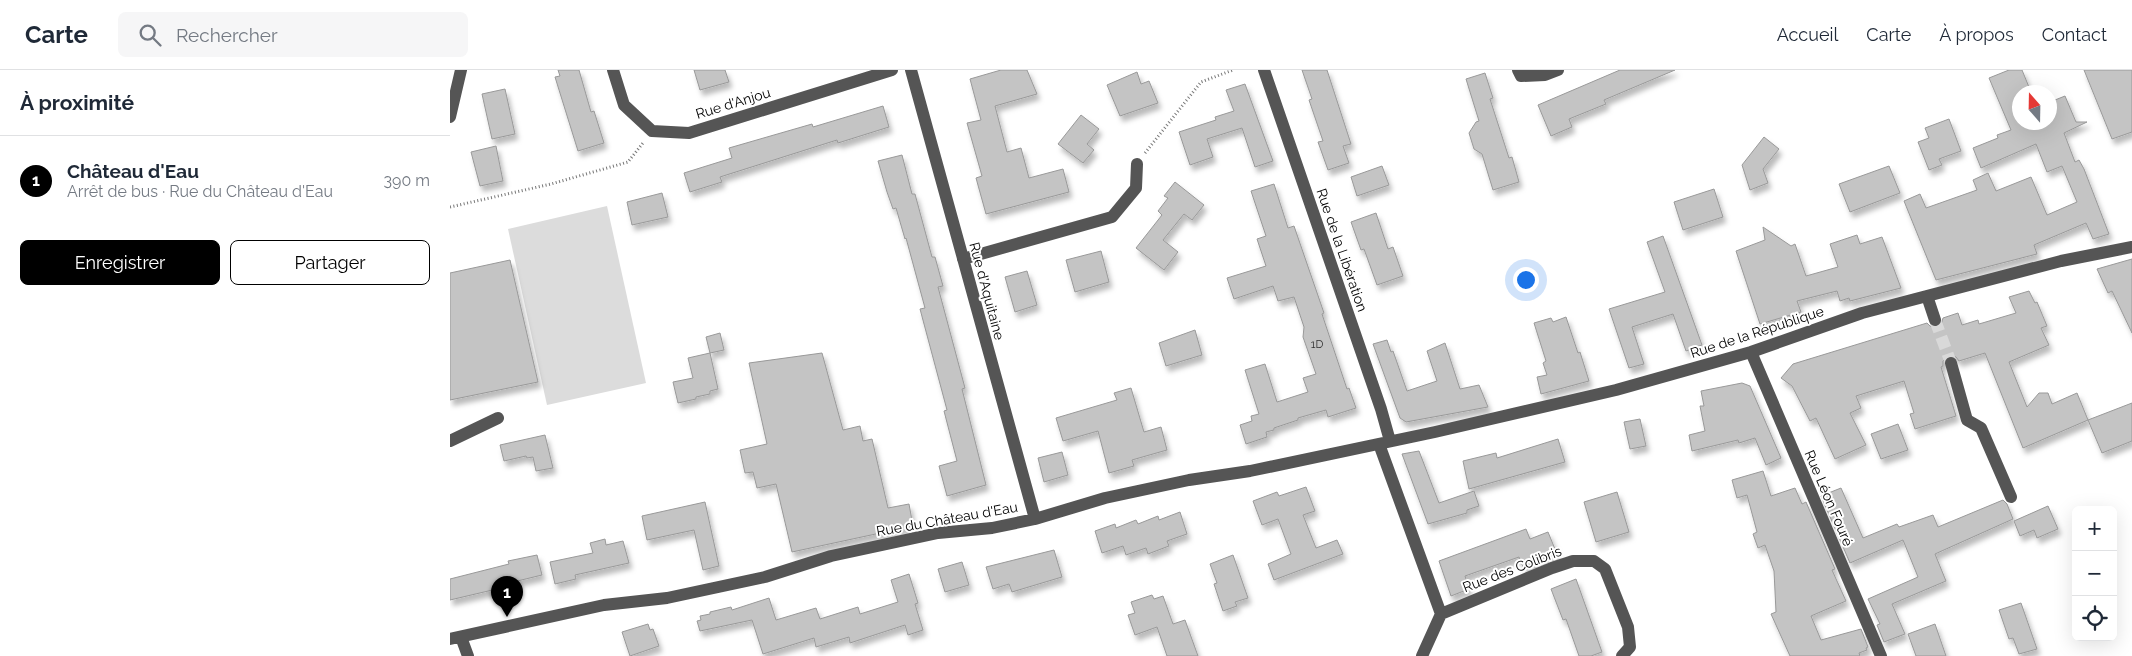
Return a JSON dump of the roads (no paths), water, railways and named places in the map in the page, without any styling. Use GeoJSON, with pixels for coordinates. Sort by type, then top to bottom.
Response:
{"type":"FeatureCollection","features":[{"type":"Feature","properties":{"kind":"street"},"geometry":{"type":"LineString","coordinates":[[450,117],[461,70]]}},
{"type":"Feature","properties":{"kind":"street","name":"Rue d'Anjou"},"geometry":{"type":"LineString","coordinates":[[613,70],[624,105],[652,131],[689,133],[892,70]]}},
{"type":"Feature","properties":{"kind":"street","name":"Rue d'Aquitaine"},"geometry":{"type":"LineString","coordinates":[[911,70],[1035,519]]}},
{"type":"Feature","properties":{"kind":"street","name":"Rue de la Libération"},"geometry":{"type":"LineString","coordinates":[[1264,70],[1378,400],[1385,442],[1441,614]]}},
{"type":"Feature","properties":{"kind":"street"},"geometry":{"type":"LineString","coordinates":[[1518,70],[1522,76],[1545,75],[1558,70]]}},
{"type":"Feature","properties":{"kind":"street"},"geometry":{"type":"LineString","coordinates":[[963,259],[1112,217],[1136,188],[1137,164]]}},
{"type":"Feature","properties":{"kind":"street","name":"Rue de la République"},"geometry":{"type":"LineString","coordinates":[[1385,442],[1616,390],[1751,352],[1862,313],[2061,261],[2132,246]]}},
{"type":"Feature","properties":{"kind":"street"},"geometry":{"type":"LineString","coordinates":[[1928,296],[1935,320]]}},
{"type":"Feature","properties":{"kind":"street","name":"Rue Léon Fouré"},"geometry":{"type":"LineString","coordinates":[[1751,352],[1881,656]]}},
{"type":"Feature","properties":{"kind":"street"},"geometry":{"type":"LineString","coordinates":[[1951,363],[1967,420],[1981,428],[2012,497]]}},
{"type":"Feature","properties":{"kind":"street"},"geometry":{"type":"LineString","coordinates":[[450,441],[498,418]]}},
{"type":"Feature","properties":{"kind":"street","name":"Rue du Château d'Eau"},"geometry":{"type":"LineString","coordinates":[[456,638],[604,604],[667,598],[765,577],[831,556],[938,533],[992,528],[1035,519],[1105,498],[1189,480],[1250,471],[1385,442]]}},
{"type":"Feature","properties":{"kind":"street","name":"Rue des Colibris"},"geometry":{"type":"LineString","coordinates":[[1441,614],[1552,568],[1573,561],[1594,561],[1605,569],[1628,627],[1630,646],[1622,656]]}},
{"type":"Feature","properties":{"kind":"street"},"geometry":{"type":"LineString","coordinates":[[1422,656],[1441,614]]}},
{"type":"Feature","properties":{"kind":"street"},"geometry":{"type":"LineString","coordinates":[[456,638],[468,656]]}},
{"type":"Feature","properties":{"kind":"tunnel"},"geometry":{"type":"LineString","coordinates":[[1935,320],[1951,363]]}},
{"type":"Feature","properties":{"kind":"place","name":"Château d'Eau"},"geometry":{"type":"Point","coordinates":[507,617]}}]}
